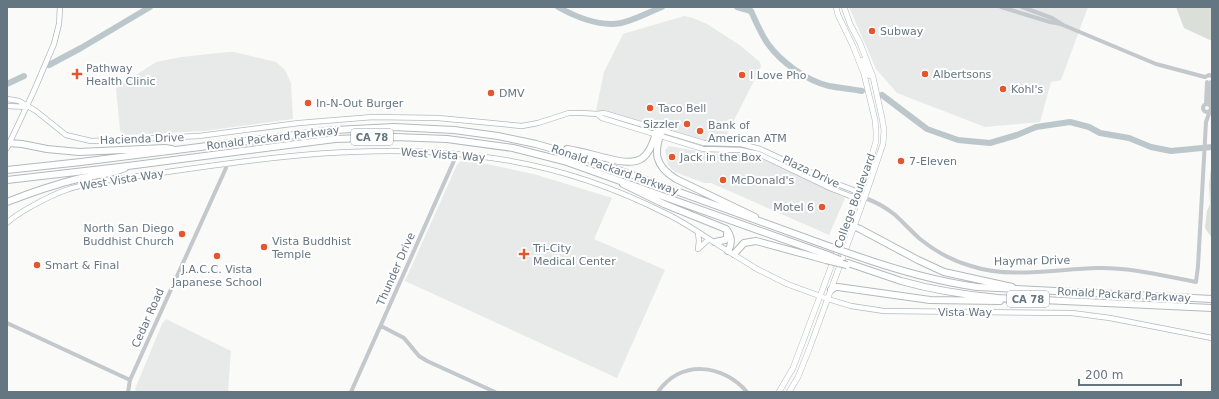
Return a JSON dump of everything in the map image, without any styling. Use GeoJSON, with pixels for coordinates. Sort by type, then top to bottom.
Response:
{"type":"FeatureCollection","features":[{"type":"Feature","properties":{"kind":"highway","name":"Ronald Packard Parkway"},"geometry":{"type":"LineString","coordinates":[[7,170],[319,132],[364,128],[394,127],[461,131],[536,144],[590,160],[851,254],[907,273],[950,283],[989,288],[1212,299]]}},
{"type":"Feature","properties":{"kind":"highway"},"geometry":{"type":"LineString","coordinates":[[536,144],[582,152],[618,162],[630,163],[638,161],[644,157],[659,132]]}},
{"type":"Feature","properties":{"kind":"highway"},"geometry":{"type":"LineString","coordinates":[[659,132],[657,156],[660,166],[665,171],[676,179],[750,213],[762,222]]}},
{"type":"Feature","properties":{"kind":"highway","name":"Ronald Packard Parkway"},"geometry":{"type":"LineString","coordinates":[[7,180],[335,139],[395,136],[461,140],[513,148],[564,161],[827,258],[901,281],[938,290],[974,295],[1036,300],[1212,308]]}},
{"type":"Feature","properties":{"kind":"highway"},"geometry":{"type":"LineString","coordinates":[[8,145],[22,144],[47,149],[78,152],[165,148],[177,150]]}},
{"type":"Feature","properties":{"kind":"highway"},"geometry":{"type":"LineString","coordinates":[[7,202],[62,183],[117,172],[128,166]]}},
{"type":"Feature","properties":{"kind":"highway"},"geometry":{"type":"LineString","coordinates":[[613,178],[629,188],[664,204],[715,223],[726,229],[730,236],[731,252]]}},
{"type":"Feature","properties":{"kind":"highway"},"geometry":{"type":"LineString","coordinates":[[845,229],[854,227],[924,264],[944,272],[1022,290]]}},
{"type":"Feature","properties":{"kind":"highway"},"geometry":{"type":"LineString","coordinates":[[712,241],[725,240],[727,237],[726,229]]}},
{"type":"Feature","properties":{"kind":"highway"},"geometry":{"type":"LineString","coordinates":[[731,252],[744,243],[756,241],[827,258]]}},
{"type":"Feature","properties":{"kind":"highway"},"geometry":{"type":"LineString","coordinates":[[831,290],[838,287],[930,300],[988,302],[1036,300]]}},
{"type":"Feature","properties":{"kind":"main road"},"geometry":{"type":"LineString","coordinates":[[8,145],[27,107],[54,44],[59,24],[60,7]]}},
{"type":"Feature","properties":{"kind":"main road","name":"College Boulevard"},"geometry":{"type":"LineString","coordinates":[[779,392],[793,368],[875,147],[875,120],[867,87],[855,52],[838,15],[836,7]]}},
{"type":"Feature","properties":{"kind":"main road","name":"College Boulevard"},"geometry":{"type":"LineString","coordinates":[[789,392],[803,366],[865,198],[883,144],[884,130],[873,77],[844,7]]}},
{"type":"Feature","properties":{"kind":"main road"},"geometry":{"type":"LineString","coordinates":[[855,52],[857,51],[859,53],[868,75],[873,77]]}},
{"type":"Feature","properties":{"kind":"main road","name":"Hacienda Drive"},"geometry":{"type":"LineString","coordinates":[[7,99],[19,101],[36,111],[66,135],[91,141],[199,136],[300,123],[367,117],[400,116],[458,120]]}},
{"type":"Feature","properties":{"kind":"main road","name":"Hacienda Drive"},"geometry":{"type":"LineString","coordinates":[[7,106],[27,107]]}},
{"type":"Feature","properties":{"kind":"main road","name":"Plaza Drive"},"geometry":{"type":"LineString","coordinates":[[458,120],[522,126],[538,123],[569,113],[604,113],[703,149],[749,151],[766,157],[830,188],[850,196],[858,195]]}},
{"type":"Feature","properties":{"kind":"main road","name":"Plaza Drive"},"geometry":{"type":"LineString","coordinates":[[659,132],[704,143],[750,146],[768,152],[865,198]]}},
{"type":"Feature","properties":{"kind":"main road"},"geometry":{"type":"LineString","coordinates":[[876,136],[878,136],[883,144]]}},
{"type":"Feature","properties":{"kind":"main road"},"geometry":{"type":"LineString","coordinates":[[749,151],[750,146]]}},
{"type":"Feature","properties":{"kind":"main road"},"geometry":{"type":"LineString","coordinates":[[875,147],[876,152],[880,156]]}},
{"type":"Feature","properties":{"kind":"main road","name":"West Vista Way"},"geometry":{"type":"LineString","coordinates":[[7,223],[19,213],[42,201],[79,186],[225,163],[342,152],[382,151],[457,154],[514,162],[578,178],[669,215],[731,252]]}},
{"type":"Feature","properties":{"kind":"main road"},"geometry":{"type":"LineString","coordinates":[[806,176],[812,173]]}},
{"type":"Feature","properties":{"kind":"main road"},"geometry":{"type":"LineString","coordinates":[[698,233],[698,249],[712,241]]}},
{"type":"Feature","properties":{"kind":"main road","name":"Vista Way"},"geometry":{"type":"LineString","coordinates":[[731,252],[757,269],[787,284],[851,306],[884,311],[1072,313],[1110,318],[1212,338]]}},
{"type":"Feature","properties":{"kind":"street"},"geometry":{"type":"LineString","coordinates":[[1001,7],[1063,25]]}},
{"type":"Feature","properties":{"kind":"street"},"geometry":{"type":"LineString","coordinates":[[1022,7],[1052,18],[1063,25],[1156,64],[1206,77],[1209,74],[1212,76]]}},
{"type":"Feature","properties":{"kind":"street"},"geometry":{"type":"LineString","coordinates":[[1206,77],[1205,80],[1210,82],[1210,108],[1207,120]]}},
{"type":"Feature","properties":{"kind":"street"},"geometry":{"type":"LineString","coordinates":[[1207,120],[1203,108],[1210,108]]}},
{"type":"Feature","properties":{"kind":"street"},"geometry":{"type":"LineString","coordinates":[[1205,112],[1210,108]]}},
{"type":"Feature","properties":{"kind":"street","name":"Haymar Drive"},"geometry":{"type":"LineString","coordinates":[[865,198],[884,206],[930,247],[956,261],[972,267],[985,270],[1012,272],[1051,272],[1097,268],[1118,268],[1196,282],[1207,120]]}},
{"type":"Feature","properties":{"kind":"street","name":"Thunder Drive"},"geometry":{"type":"LineString","coordinates":[[351,392],[457,154]]}},
{"type":"Feature","properties":{"kind":"street","name":"Cedar Road"},"geometry":{"type":"LineString","coordinates":[[128,392],[130,380],[226,168],[225,163]]}},
{"type":"Feature","properties":{"kind":"street"},"geometry":{"type":"LineString","coordinates":[[7,323],[130,380]]}},
{"type":"Feature","properties":{"kind":"street"},"geometry":{"type":"LineString","coordinates":[[381,326],[404,338],[419,356],[427,361],[495,392]]}},
{"type":"Feature","properties":{"kind":"street"},"geometry":{"type":"LineString","coordinates":[[658,392],[673,378],[684,372],[704,369],[726,375],[738,382],[747,392]]}},
{"type":"Feature","properties":{"kind":"shaded area"},"geometry":{"type":"Polygon","coordinates":[[[849,7],[1088,7],[1061,80],[1051,82],[1040,122],[985,127],[897,93],[876,69],[849,7]]]}},
{"type":"Feature","properties":{"kind":"shaded area"},"geometry":{"type":"Polygon","coordinates":[[[1176,7],[1212,7],[1212,41],[1184,28],[1176,7]]]}},
{"type":"Feature","properties":{"kind":"shaded area"},"geometry":{"type":"Polygon","coordinates":[[[684,16],[707,24],[741,46],[760,62],[761,67],[723,142],[707,141],[596,110],[604,72],[623,34],[684,16]]]}},
{"type":"Feature","properties":{"kind":"shaded area"},"geometry":{"type":"Polygon","coordinates":[[[234,52],[276,62],[285,70],[291,83],[293,119],[204,131],[123,135],[120,130],[116,88],[156,62],[181,57],[234,52]]]}},
{"type":"Feature","properties":{"kind":"shaded area"},"geometry":{"type":"Polygon","coordinates":[[[669,146],[714,154],[742,154],[756,156],[845,198],[829,235],[711,183],[704,183],[675,172],[668,165],[665,150],[669,146]]]}},
{"type":"Feature","properties":{"kind":"shaded area"},"geometry":{"type":"Polygon","coordinates":[[[1212,159],[1212,238],[1205,228],[1207,211],[1210,204],[1209,185],[1212,159]]]}},
{"type":"Feature","properties":{"kind":"shaded area","name":"Tri-City Medical Center"},"geometry":{"type":"Polygon","coordinates":[[[463,161],[487,164],[537,175],[612,198],[594,239],[665,270],[617,378],[405,281],[457,165],[463,161]]]}},
{"type":"Feature","properties":{"kind":"shaded area"},"geometry":{"type":"Polygon","coordinates":[[[166,319],[231,351],[228,392],[136,392],[135,389],[162,324],[166,319]]]}},
{"type":"Feature","properties":{"kind":"waterway"},"geometry":{"type":"LineString","coordinates":[[49,65],[150,7]]}},
{"type":"Feature","properties":{"kind":"waterway"},"geometry":{"type":"LineString","coordinates":[[558,7],[588,20],[605,24],[621,23],[662,7]]}},
{"type":"Feature","properties":{"kind":"waterway"},"geometry":{"type":"LineString","coordinates":[[737,7],[751,11],[761,32],[773,51],[795,70],[812,80],[829,86],[862,91]]}},
{"type":"Feature","properties":{"kind":"waterway"},"geometry":{"type":"LineString","coordinates":[[7,84],[24,76]]}},
{"type":"Feature","properties":{"kind":"waterway"},"geometry":{"type":"LineString","coordinates":[[882,95],[927,129],[958,140],[990,143],[1017,135],[1036,127],[1070,122],[1089,127],[1100,133],[1129,138],[1151,147],[1171,151],[1212,147]]}},
{"type":"Feature","properties":{"kind":"place","name":"Subway"},"geometry":{"type":"Point","coordinates":[872,31]}},
{"type":"Feature","properties":{"kind":"place","name":"Pathway Health Clinic"},"geometry":{"type":"Point","coordinates":[77,74]}},
{"type":"Feature","properties":{"kind":"place","name":"Albertsons"},"geometry":{"type":"Point","coordinates":[925,74]}},
{"type":"Feature","properties":{"kind":"place","name":"I Love Pho"},"geometry":{"type":"Point","coordinates":[742,75]}},
{"type":"Feature","properties":{"kind":"place","name":"Kohl's"},"geometry":{"type":"Point","coordinates":[1003,89]}},
{"type":"Feature","properties":{"kind":"place","name":"DMV"},"geometry":{"type":"Point","coordinates":[491,93]}},
{"type":"Feature","properties":{"kind":"place","name":"In-N-Out Burger"},"geometry":{"type":"Point","coordinates":[308,103]}},
{"type":"Feature","properties":{"kind":"place","name":"Taco Bell"},"geometry":{"type":"Point","coordinates":[650,108]}},
{"type":"Feature","properties":{"kind":"place","name":"Sizzler"},"geometry":{"type":"Point","coordinates":[687,124]}},
{"type":"Feature","properties":{"kind":"place","name":"Bank of American ATM"},"geometry":{"type":"Point","coordinates":[700,131]}},
{"type":"Feature","properties":{"kind":"place","name":"Jack in the Box"},"geometry":{"type":"Point","coordinates":[672,157]}},
{"type":"Feature","properties":{"kind":"place","name":"7-Eleven"},"geometry":{"type":"Point","coordinates":[901,161]}},
{"type":"Feature","properties":{"kind":"place","name":"McDonald's"},"geometry":{"type":"Point","coordinates":[723,180]}},
{"type":"Feature","properties":{"kind":"place","name":"Motel 6"},"geometry":{"type":"Point","coordinates":[822,207]}},
{"type":"Feature","properties":{"kind":"place","name":"North San Diego Buddhist Church"},"geometry":{"type":"Point","coordinates":[182,234]}},
{"type":"Feature","properties":{"kind":"place","name":"Vista Buddhist Temple"},"geometry":{"type":"Point","coordinates":[264,247]}},
{"type":"Feature","properties":{"kind":"place","name":"Tri-City Medical Center"},"geometry":{"type":"Point","coordinates":[524,254]}},
{"type":"Feature","properties":{"kind":"place","name":"J.A.C.C. Vista Japanese School"},"geometry":{"type":"Point","coordinates":[217,256]}},
{"type":"Feature","properties":{"kind":"place","name":"Smart & Final"},"geometry":{"type":"Point","coordinates":[37,265]}}]}
